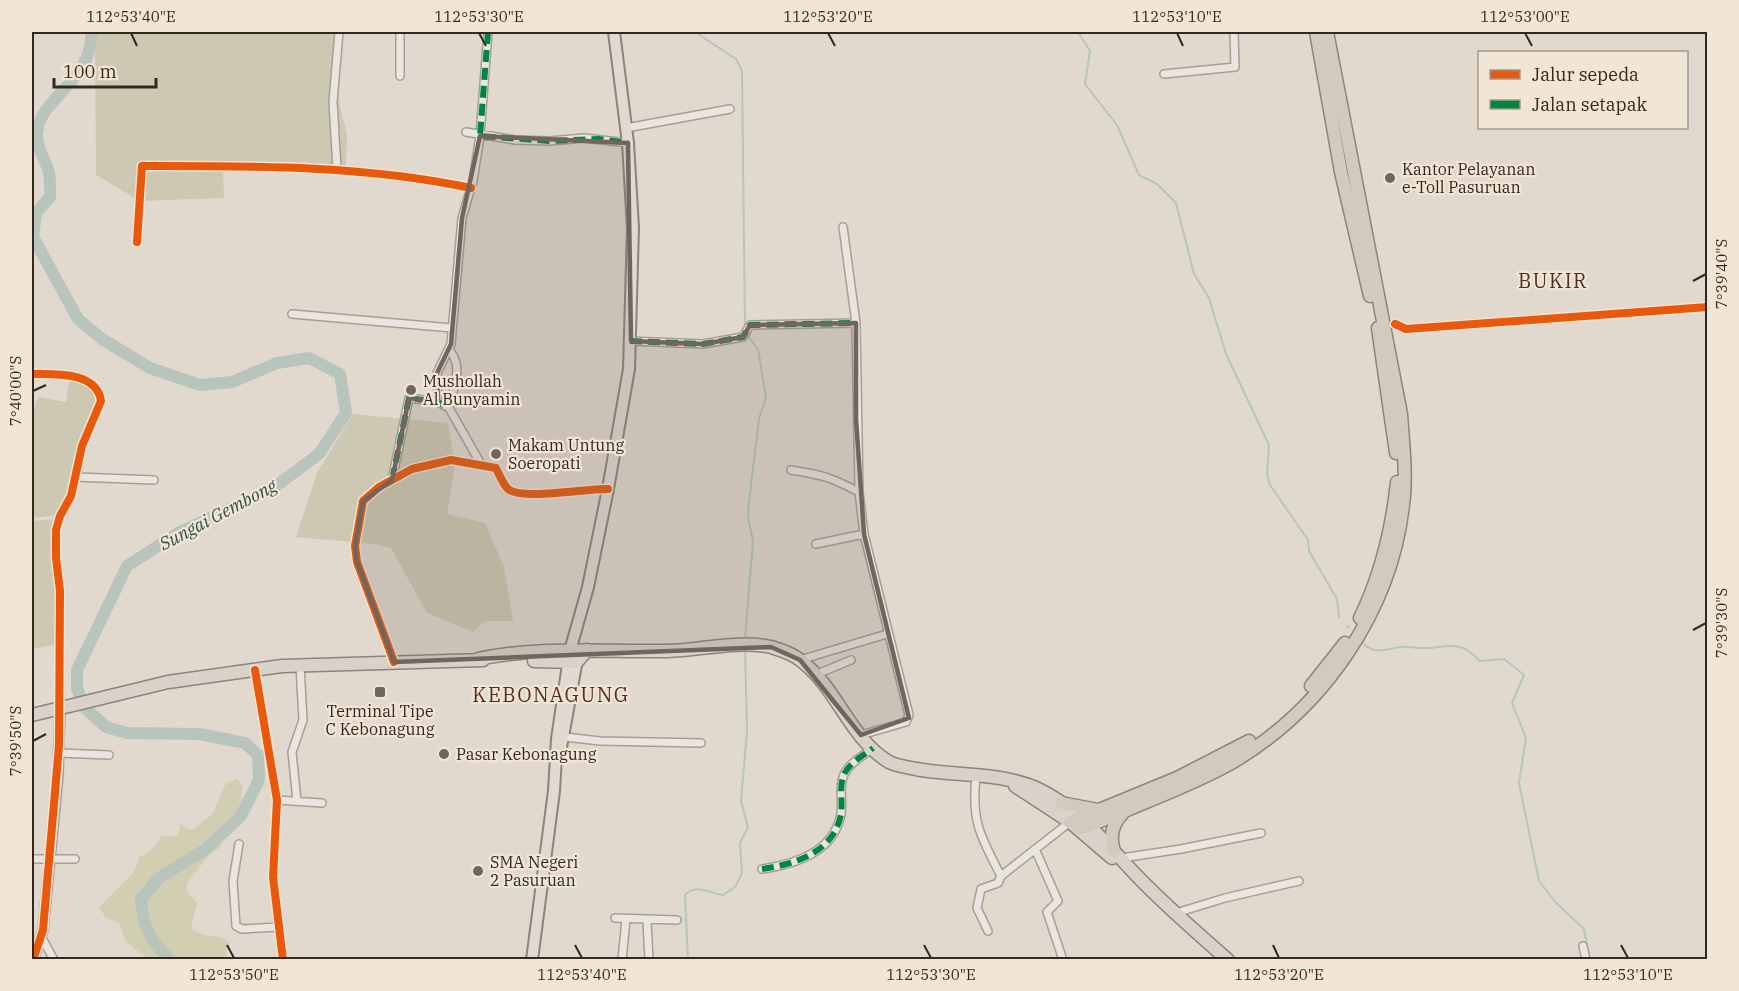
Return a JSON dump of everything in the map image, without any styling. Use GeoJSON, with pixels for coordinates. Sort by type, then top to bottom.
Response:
{"type":"FeatureCollection","features":[{"type":"Feature","properties":{"kind":"highway"},"geometry":{"type":"LineString","coordinates":[[1079,824],[1102,810],[1238,748],[1286,711],[1326,670],[1352,632],[1375,583],[1384,553],[1393,522],[1397,458],[1378,327],[1341,172],[1316,32]]}},
{"type":"Feature","properties":{"kind":"highway"},"geometry":{"type":"LineString","coordinates":[[1079,824],[1123,812],[1189,784],[1233,762],[1265,740],[1301,708],[1337,671],[1361,633],[1376,604],[1397,538],[1403,505],[1405,470],[1401,414],[1392,356],[1359,205],[1327,32]]}},
{"type":"Feature","properties":{"kind":"highway"},"geometry":{"type":"LineString","coordinates":[[32,715],[168,682],[300,665],[478,659],[499,662],[736,645],[771,647],[800,660],[815,675],[846,719],[873,748],[890,762],[1007,780],[1037,789],[1061,803],[1079,824],[1228,960]]}},
{"type":"Feature","properties":{"kind":"highway"},"geometry":{"type":"LineString","coordinates":[[1007,780],[1079,824],[1118,854],[1137,876]]}},
{"type":"Feature","properties":{"kind":"highway"},"geometry":{"type":"LineString","coordinates":[[1061,803],[1102,810]]}},
{"type":"Feature","properties":{"kind":"highway"},"geometry":{"type":"LineString","coordinates":[[1118,854],[1111,835],[1113,825],[1123,812]]}},
{"type":"Feature","properties":{"kind":"main road"},"geometry":{"type":"LineString","coordinates":[[532,960],[556,758],[589,598],[588,587],[625,394],[630,341],[633,228],[628,143],[614,32]]}},
{"type":"Feature","properties":{"kind":"main road"},"geometry":{"type":"LineString","coordinates":[[556,758],[562,750],[565,737],[576,655]]}},
{"type":"Feature","properties":{"kind":"street"},"geometry":{"type":"LineString","coordinates":[[337,169],[333,102],[339,32]]}},
{"type":"Feature","properties":{"kind":"street"},"geometry":{"type":"LineString","coordinates":[[400,32],[400,76]]}},
{"type":"Feature","properties":{"kind":"street"},"geometry":{"type":"LineString","coordinates":[[438,402],[437,373],[450,351],[462,218],[471,188],[480,136],[488,32]]}},
{"type":"Feature","properties":{"kind":"street"},"geometry":{"type":"LineString","coordinates":[[1164,74],[1234,67],[1234,32]]}},
{"type":"Feature","properties":{"kind":"street"},"geometry":{"type":"LineString","coordinates":[[626,128],[730,109]]}},
{"type":"Feature","properties":{"kind":"street"},"geometry":{"type":"LineString","coordinates":[[465,132],[480,136],[550,141],[599,139],[628,143]]}},
{"type":"Feature","properties":{"kind":"street"},"geometry":{"type":"LineString","coordinates":[[137,242],[142,166],[337,169],[416,177],[471,188]]}},
{"type":"Feature","properties":{"kind":"street"},"geometry":{"type":"LineString","coordinates":[[843,227],[856,323],[859,492],[864,534],[909,718],[901,724],[861,735]]}},
{"type":"Feature","properties":{"kind":"street"},"geometry":{"type":"LineString","coordinates":[[1395,324],[1399,328],[1406,329],[1707,307]]}},
{"type":"Feature","properties":{"kind":"street"},"geometry":{"type":"LineString","coordinates":[[292,314],[452,328]]}},
{"type":"Feature","properties":{"kind":"street"},"geometry":{"type":"LineString","coordinates":[[630,341],[702,344],[746,333],[750,325],[856,323]]}},
{"type":"Feature","properties":{"kind":"street"},"geometry":{"type":"LineString","coordinates":[[449,408],[458,371],[457,359],[450,351]]}},
{"type":"Feature","properties":{"kind":"street"},"geometry":{"type":"LineString","coordinates":[[32,374],[74,376],[90,382],[99,392],[100,406],[82,446],[76,477],[56,530],[64,707],[42,938],[34,950],[33,960]]}},
{"type":"Feature","properties":{"kind":"street"},"geometry":{"type":"LineString","coordinates":[[392,480],[409,398],[438,402],[449,408],[482,466]]}},
{"type":"Feature","properties":{"kind":"street"},"geometry":{"type":"LineString","coordinates":[[394,662],[369,597],[355,546],[363,501],[412,469],[451,460],[496,468],[507,488],[513,492],[553,495],[581,489],[608,489]]}},
{"type":"Feature","properties":{"kind":"street"},"geometry":{"type":"LineString","coordinates":[[790,470],[831,477],[859,492]]}},
{"type":"Feature","properties":{"kind":"street"},"geometry":{"type":"LineString","coordinates":[[76,477],[154,480]]}},
{"type":"Feature","properties":{"kind":"street"},"geometry":{"type":"LineString","coordinates":[[816,544],[864,534]]}},
{"type":"Feature","properties":{"kind":"street"},"geometry":{"type":"LineString","coordinates":[[800,660],[887,633]]}},
{"type":"Feature","properties":{"kind":"street"},"geometry":{"type":"LineString","coordinates":[[815,675],[851,660]]}},
{"type":"Feature","properties":{"kind":"street"},"geometry":{"type":"LineString","coordinates":[[297,801],[292,752],[303,720],[300,665]]}},
{"type":"Feature","properties":{"kind":"street"},"geometry":{"type":"LineString","coordinates":[[255,670],[277,800],[273,878],[283,960]]}},
{"type":"Feature","properties":{"kind":"street"},"geometry":{"type":"LineString","coordinates":[[565,737],[600,741],[701,743]]}},
{"type":"Feature","properties":{"kind":"street"},"geometry":{"type":"LineString","coordinates":[[762,869],[794,862],[817,851],[833,837],[842,812],[842,778],[847,769],[873,748]]}},
{"type":"Feature","properties":{"kind":"street"},"geometry":{"type":"LineString","coordinates":[[59,753],[110,755]]}},
{"type":"Feature","properties":{"kind":"street"},"geometry":{"type":"LineString","coordinates":[[976,777],[973,804],[976,826],[1001,876]]}},
{"type":"Feature","properties":{"kind":"street"},"geometry":{"type":"LineString","coordinates":[[277,800],[322,803]]}},
{"type":"Feature","properties":{"kind":"street"},"geometry":{"type":"LineString","coordinates":[[988,931],[977,908],[979,894],[983,887],[998,883],[1001,876],[1035,849],[1079,824]]}},
{"type":"Feature","properties":{"kind":"street"},"geometry":{"type":"LineString","coordinates":[[1118,854],[1171,851],[1261,832]]}},
{"type":"Feature","properties":{"kind":"street"},"geometry":{"type":"LineString","coordinates":[[239,844],[233,881],[236,926],[242,929],[279,927]]}},
{"type":"Feature","properties":{"kind":"street"},"geometry":{"type":"LineString","coordinates":[[1035,849],[1057,897],[1057,903],[1047,912],[1063,960]]}},
{"type":"Feature","properties":{"kind":"street"},"geometry":{"type":"LineString","coordinates":[[32,859],[75,860]]}},
{"type":"Feature","properties":{"kind":"street"},"geometry":{"type":"LineString","coordinates":[[1176,913],[1225,898],[1299,881]]}},
{"type":"Feature","properties":{"kind":"street"},"geometry":{"type":"LineString","coordinates":[[615,918],[647,921],[677,920]]}},
{"type":"Feature","properties":{"kind":"street"},"geometry":{"type":"LineString","coordinates":[[622,960],[626,920]]}},
{"type":"Feature","properties":{"kind":"street"},"geometry":{"type":"LineString","coordinates":[[647,921],[649,960]]}},
{"type":"Feature","properties":{"kind":"street"},"geometry":{"type":"LineString","coordinates":[[42,938],[54,960]]}},
{"type":"Feature","properties":{"kind":"street"},"geometry":{"type":"LineString","coordinates":[[1583,946],[1586,960]]}},
{"type":"Feature","properties":{"kind":"highlighted area"},"geometry":{"type":"Polygon","coordinates":[[[480,136],[628,143],[631,341],[703,344],[743,337],[750,325],[856,323],[856,419],[864,534],[909,718],[861,735],[800,660],[771,647],[394,662],[357,562],[355,546],[363,501],[392,480],[409,398],[438,402],[437,373],[451,344],[462,218],[480,136]]]}},
{"type":"Feature","properties":{"kind":"shaded area"},"geometry":{"type":"Polygon","coordinates":[[[95,32],[342,32],[334,80],[347,135],[346,165],[223,168],[224,198],[140,201],[96,175],[95,32]]]}},
{"type":"Feature","properties":{"kind":"shaded area"},"geometry":{"type":"Polygon","coordinates":[[[70,377],[88,383],[97,393],[95,408],[78,447],[67,491],[57,515],[32,518],[32,411],[39,397],[66,402],[70,377]]]}},
{"type":"Feature","properties":{"kind":"shaded area"},"geometry":{"type":"Polygon","coordinates":[[[353,414],[448,423],[455,465],[447,514],[485,523],[504,567],[513,621],[485,621],[473,632],[427,613],[391,548],[356,542],[296,537],[317,473],[353,414]]]}},
{"type":"Feature","properties":{"kind":"shaded area"},"geometry":{"type":"Polygon","coordinates":[[[56,519],[52,542],[57,588],[57,644],[32,649],[32,521],[56,519]]]}},
{"type":"Feature","properties":{"kind":"shaded area"},"geometry":{"type":"Polygon","coordinates":[[[237,779],[242,784],[241,815],[247,810],[238,825],[224,838],[219,848],[209,855],[187,883],[187,891],[197,903],[191,928],[201,934],[221,938],[230,943],[226,951],[227,959],[148,959],[126,942],[119,923],[106,918],[99,907],[134,872],[139,857],[149,852],[162,836],[177,836],[181,824],[187,829],[194,829],[213,813],[226,783],[237,779]]]}},
{"type":"Feature","properties":{"kind":"waterway","name":"Sungai Gembong"},"geometry":{"type":"LineString","coordinates":[[91,32],[90,49],[84,64],[46,110],[37,134],[39,148],[49,172],[50,197],[36,213],[33,237],[78,319],[102,339],[150,368],[200,385],[232,382],[277,363],[309,358],[340,374],[346,413],[319,454],[272,489],[178,533],[127,566],[77,670],[77,688],[84,707],[106,727],[127,733],[199,734],[245,743],[258,755],[259,780],[241,816],[206,849],[159,878],[141,899],[149,933],[170,960]]}},
{"type":"Feature","properties":{"kind":"waterway"},"geometry":{"type":"LineString","coordinates":[[695,32],[736,59],[742,71],[745,329]]}},
{"type":"Feature","properties":{"kind":"waterway"},"geometry":{"type":"LineString","coordinates":[[1078,32],[1090,51],[1085,84],[1117,125],[1139,175],[1157,184],[1176,203],[1194,274],[1209,298],[1226,354],[1269,445],[1267,474],[1270,485],[1308,540],[1309,551],[1337,599],[1339,617]]}},
{"type":"Feature","properties":{"kind":"waterway"},"geometry":{"type":"LineString","coordinates":[[745,639],[753,541],[748,517],[749,502],[759,419],[766,397],[758,349],[747,335]]}},
{"type":"Feature","properties":{"kind":"waterway"},"geometry":{"type":"LineString","coordinates":[[1361,641],[1374,650],[1456,646],[1467,650],[1480,661],[1504,659],[1524,675],[1512,703],[1526,738],[1519,783],[1539,881],[1556,903],[1584,929],[1589,958]]}},
{"type":"Feature","properties":{"kind":"waterway"},"geometry":{"type":"LineString","coordinates":[[688,960],[685,895],[689,891],[698,889],[723,895],[735,887],[742,873],[740,843],[748,827],[741,801],[747,731],[745,648]]}},
{"type":"Feature","properties":{"kind":"marked path"},"geometry":{"type":"LineString","coordinates":[[488,32],[480,136],[550,141],[599,139],[628,143]]}},
{"type":"Feature","properties":{"kind":"marked path"},"geometry":{"type":"LineString","coordinates":[[630,341],[703,344],[743,337],[750,325],[856,323]]}},
{"type":"Feature","properties":{"kind":"marked path"},"geometry":{"type":"LineString","coordinates":[[392,480],[409,398],[438,402],[449,408]]}},
{"type":"Feature","properties":{"kind":"marked path"},"geometry":{"type":"LineString","coordinates":[[762,869],[788,864],[822,847],[837,827],[841,814],[841,786],[845,772],[873,748]]}},
{"type":"Feature","properties":{"kind":"cycle path"},"geometry":{"type":"LineString","coordinates":[[137,242],[142,166],[307,168],[390,175],[471,188]]}},
{"type":"Feature","properties":{"kind":"cycle path"},"geometry":{"type":"LineString","coordinates":[[1395,324],[1406,329],[1708,307]]}},
{"type":"Feature","properties":{"kind":"cycle path"},"geometry":{"type":"LineString","coordinates":[[32,374],[73,376],[83,379],[98,391],[101,401],[82,446],[71,496],[60,516],[56,530],[56,558],[60,591],[59,746],[43,930],[33,960]]}},
{"type":"Feature","properties":{"kind":"cycle path"},"geometry":{"type":"LineString","coordinates":[[394,662],[357,562],[355,546],[363,501],[379,487],[412,469],[451,460],[496,468],[506,487],[515,492],[540,494],[608,489]]}},
{"type":"Feature","properties":{"kind":"cycle path"},"geometry":{"type":"LineString","coordinates":[[255,670],[277,800],[273,877],[283,960]]}},
{"type":"Feature","properties":{"kind":"place","name":"Kantor Pelayanan e-Toll Pasuruan"},"geometry":{"type":"Point","coordinates":[1390,178]}},
{"type":"Feature","properties":{"kind":"place","name":"Mushollah Al Bunyamin"},"geometry":{"type":"Point","coordinates":[411,390]}},
{"type":"Feature","properties":{"kind":"place","name":"Makam Untung Soeropati"},"geometry":{"type":"Point","coordinates":[496,454]}},
{"type":"Feature","properties":{"kind":"place","name":"Terminal Tipe C Kebonagung"},"geometry":{"type":"Point","coordinates":[380,692]}},
{"type":"Feature","properties":{"kind":"place","name":"Pasar Kebonagung"},"geometry":{"type":"Point","coordinates":[444,754]}},
{"type":"Feature","properties":{"kind":"place","name":"SMA Negeri 2 Pasuruan"},"geometry":{"type":"Point","coordinates":[478,871]}},
{"type":"Feature","properties":{"kind":"district","name":"BUKIR"},"geometry":{"type":"Point","coordinates":[1553,281]}},
{"type":"Feature","properties":{"kind":"district","name":"KEBONAGUNG"},"geometry":{"type":"Point","coordinates":[551,695]}}]}
